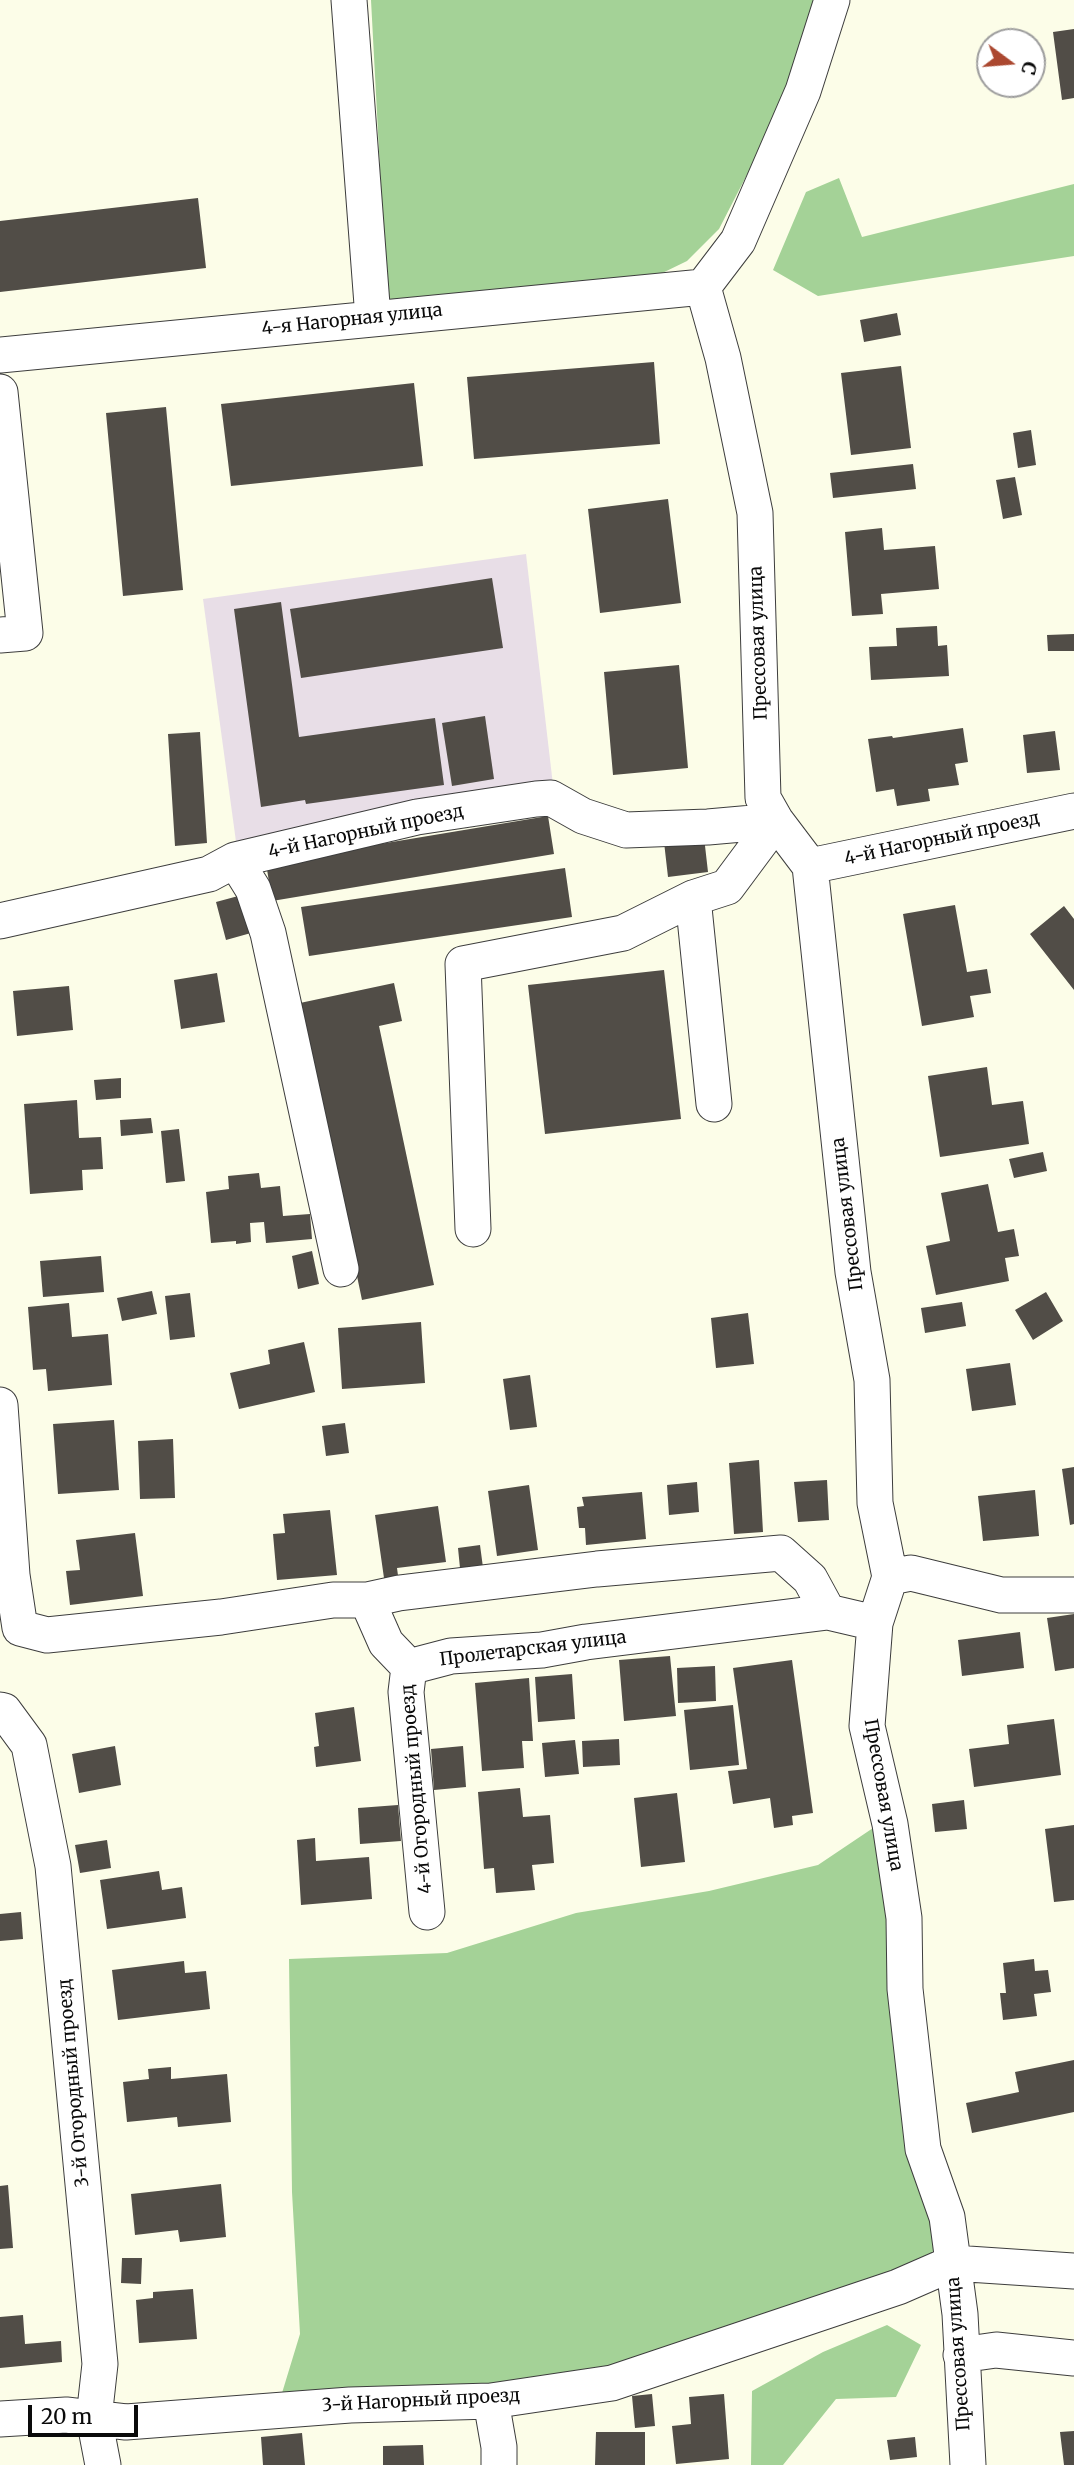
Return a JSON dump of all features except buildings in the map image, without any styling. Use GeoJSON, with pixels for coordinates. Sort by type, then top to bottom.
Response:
{"type":"FeatureCollection","features":[{"type":"Feature","properties":{"kind":"street"},"geometry":{"type":"LineString","coordinates":[[349,0],[373,318]]}},
{"type":"Feature","properties":{"kind":"street"},"geometry":{"type":"LineString","coordinates":[[703,287],[737,241],[743,228],[803,91],[832,0]]}},
{"type":"Feature","properties":{"kind":"street","name":"4-я Нагорная улица"},"geometry":{"type":"LineString","coordinates":[[0,355],[703,287]]}},
{"type":"Feature","properties":{"kind":"street","name":"Прессовая улица"},"geometry":{"type":"LineString","coordinates":[[703,287],[723,358],[755,513],[763,798],[776,821],[810,866],[853,1272],[872,1380],[875,1503],[890,1577],[875,1623],[867,1726],[890,1824],[904,1918],[905,1989],[923,2149],[947,2217],[960,2314],[968,2465]]}},
{"type":"Feature","properties":{"kind":"street"},"geometry":{"type":"LineString","coordinates":[[0,391],[25,633],[0,635]]}},
{"type":"Feature","properties":{"kind":"street","name":"4-й Нагорный проезд"},"geometry":{"type":"LineString","coordinates":[[0,921],[209,874],[235,860],[417,817],[536,799],[551,798],[583,816],[626,830],[776,821]]}},
{"type":"Feature","properties":{"kind":"street","name":"4-й Нагорный проезд"},"geometry":{"type":"LineString","coordinates":[[810,866],[1074,811]]}},
{"type":"Feature","properties":{"kind":"street"},"geometry":{"type":"LineString","coordinates":[[473,1229],[463,964],[623,933],[693,898],[727,887],[776,821]]}},
{"type":"Feature","properties":{"kind":"street"},"geometry":{"type":"LineString","coordinates":[[235,860],[253,889],[268,933],[341,1269]]}},
{"type":"Feature","properties":{"kind":"street"},"geometry":{"type":"LineString","coordinates":[[693,898],[714,1104]]}},
{"type":"Feature","properties":{"kind":"street"},"geometry":{"type":"LineString","coordinates":[[0,1405],[12,1575],[20,1628],[47,1635],[221,1617],[332,1600],[368,1600],[399,1593],[597,1569],[781,1553],[810,1579],[828,1612]]}},
{"type":"Feature","properties":{"kind":"street"},"geometry":{"type":"LineString","coordinates":[[890,1577],[911,1573],[1001,1595],[1074,1595]]}},
{"type":"Feature","properties":{"kind":"street"},"geometry":{"type":"LineString","coordinates":[[368,1600],[386,1643],[409,1667]]}},
{"type":"Feature","properties":{"kind":"street","name":"Пролетарская улица"},"geometry":{"type":"LineString","coordinates":[[409,1667],[451,1656],[542,1650],[586,1642],[828,1612],[875,1623]]}},
{"type":"Feature","properties":{"kind":"street","name":"4-й Огородный проезд"},"geometry":{"type":"LineString","coordinates":[[409,1667],[406,1692],[427,1912]]}},
{"type":"Feature","properties":{"kind":"street","name":"3-й Огородный проезд"},"geometry":{"type":"LineString","coordinates":[[2,1710],[29,1745],[53,1867],[100,2364],[94,2418],[103,2465]]}},
{"type":"Feature","properties":{"kind":"street","name":"3-й Нагорный проезд"},"geometry":{"type":"LineString","coordinates":[[0,2420],[66,2415],[126,2422],[350,2405],[491,2401],[612,2383],[898,2287],[953,2263],[1074,2271]]}},
{"type":"Feature","properties":{"kind":"street"},"geometry":{"type":"LineString","coordinates":[[961,2355],[996,2350],[1074,2358]]}},
{"type":"Feature","properties":{"kind":"street"},"geometry":{"type":"LineString","coordinates":[[491,2401],[499,2447],[499,2465]]}},
{"type":"Feature","properties":{"kind":"shaded area"},"geometry":{"type":"Polygon","coordinates":[[[526,554],[553,785],[237,849],[203,599],[526,554]]]}},
{"type":"Feature","properties":{"kind":"green space"},"geometry":{"type":"Polygon","coordinates":[[[371,0],[817,0],[790,91],[719,229],[687,261],[650,279],[387,302],[371,0]]]}},
{"type":"Feature","properties":{"kind":"green space"},"geometry":{"type":"Polygon","coordinates":[[[839,178],[862,237],[1074,184],[1074,256],[818,296],[773,270],[806,192],[839,178]]]}},
{"type":"Feature","properties":{"kind":"green space"},"geometry":{"type":"Polygon","coordinates":[[[879,1824],[938,2244],[923,2265],[611,2371],[486,2386],[282,2393],[300,2334],[292,2192],[289,1959],[447,1953],[576,1913],[709,1891],[818,1865],[879,1824]]]}},
{"type":"Feature","properties":{"kind":"green space"},"geometry":{"type":"Polygon","coordinates":[[[887,2325],[921,2345],[896,2397],[836,2399],[783,2465],[751,2465],[752,2391],[823,2352],[887,2325]]]}}]}
